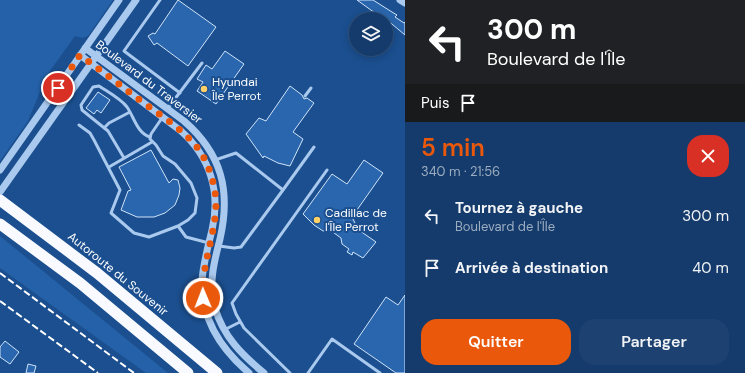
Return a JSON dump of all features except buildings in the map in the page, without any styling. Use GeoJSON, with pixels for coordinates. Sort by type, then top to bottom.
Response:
{"type":"FeatureCollection","features":[{"type":"Feature","properties":{"kind":"highway","name":"Autoroute du Souvenir"},"geometry":{"type":"LineString","coordinates":[[0,200],[97,273],[217,373]]}},
{"type":"Feature","properties":{"kind":"highway"},"geometry":{"type":"LineString","coordinates":[[0,224],[80,283],[188,373]]}},
{"type":"Feature","properties":{"kind":"street"},"geometry":{"type":"LineString","coordinates":[[0,170],[119,0]]}},
{"type":"Feature","properties":{"kind":"street"},"geometry":{"type":"LineString","coordinates":[[0,192],[136,0]]}},
{"type":"Feature","properties":{"kind":"street"},"geometry":{"type":"LineString","coordinates":[[400,0],[405,3]]}},
{"type":"Feature","properties":{"kind":"street","name":"Boulevard du Traversier"},"geometry":{"type":"LineString","coordinates":[[85,48],[168,108],[198,133],[215,160],[223,184],[226,202],[213,271],[212,290],[215,308],[224,330],[236,347],[264,373]]}},
{"type":"Feature","properties":{"kind":"street","name":"Boulevard du Traversier"},"geometry":{"type":"LineString","coordinates":[[80,55],[163,117],[194,143],[204,159],[211,174],[216,201],[214,220],[202,281],[206,314],[213,331],[222,346],[249,373]]}},
{"type":"Feature","properties":{"kind":"street"},"geometry":{"type":"LineString","coordinates":[[209,243],[218,245]]}},
{"type":"Feature","properties":{"kind":"lane"},"geometry":{"type":"LineString","coordinates":[[160,0],[124,51],[180,93]]}},
{"type":"Feature","properties":{"kind":"lane"},"geometry":{"type":"LineString","coordinates":[[168,108],[202,63]]}},
{"type":"Feature","properties":{"kind":"lane"},"geometry":{"type":"LineString","coordinates":[[79,125],[90,133],[109,167],[120,192],[110,213],[134,233],[144,237],[154,236],[178,226],[188,220],[195,213],[196,194],[185,175],[175,164],[166,160],[152,142],[150,137],[143,134],[127,106],[99,86],[95,86],[81,107],[84,114],[108,131],[124,158]]}},
{"type":"Feature","properties":{"kind":"lane"},"geometry":{"type":"LineString","coordinates":[[305,96],[311,88]]}},
{"type":"Feature","properties":{"kind":"lane"},"geometry":{"type":"LineString","coordinates":[[104,128],[109,123],[130,112]]}},
{"type":"Feature","properties":{"kind":"lane"},"geometry":{"type":"LineString","coordinates":[[150,137],[163,117]]}},
{"type":"Feature","properties":{"kind":"lane"},"geometry":{"type":"LineString","coordinates":[[109,167],[152,142]]}},
{"type":"Feature","properties":{"kind":"lane"},"geometry":{"type":"LineString","coordinates":[[218,245],[234,248],[241,247],[314,147]]}},
{"type":"Feature","properties":{"kind":"lane"},"geometry":{"type":"LineString","coordinates":[[215,160],[236,153],[283,190]]}},
{"type":"Feature","properties":{"kind":"lane"},"geometry":{"type":"LineString","coordinates":[[290,373],[254,339],[240,322],[236,314],[233,301],[327,170]]}},
{"type":"Feature","properties":{"kind":"lane"},"geometry":{"type":"LineString","coordinates":[[178,226],[186,237],[209,243]]}},
{"type":"Feature","properties":{"kind":"lane"},"geometry":{"type":"LineString","coordinates":[[224,330],[240,322]]}},
{"type":"Feature","properties":{"kind":"lane"},"geometry":{"type":"LineString","coordinates":[[308,373],[332,339],[380,373]]}},
{"type":"Feature","properties":{"kind":"shaded area"},"geometry":{"type":"Polygon","coordinates":[[[0,0],[113,0],[88,36],[82,38],[75,36],[47,75],[28,121],[0,161],[0,0]]]}},
{"type":"Feature","properties":{"kind":"shaded area"},"geometry":{"type":"Polygon","coordinates":[[[0,236],[168,373],[146,373],[0,268],[0,236]]]}},
{"type":"Feature","properties":{"kind":"railway"},"geometry":{"type":"LineString","coordinates":[[0,273],[134,373]]}},
{"type":"Feature","properties":{"kind":"railway"},"geometry":{"type":"LineString","coordinates":[[0,301],[98,373]]}},
{"type":"Feature","properties":{"kind":"place","name":"Hyundai Île Perrot"},"geometry":{"type":"Point","coordinates":[204,89]}},
{"type":"Feature","properties":{"kind":"place","name":"Cadillac de l'Île Perrot"},"geometry":{"type":"Point","coordinates":[317,220]}},
{"type":"Feature","properties":{"kind":"route"},"geometry":{"type":"LineString","coordinates":[[58,88],[80,55],[172,123],[200,150],[211,174],[216,201],[214,220],[203,272],[203,298]]}}]}
